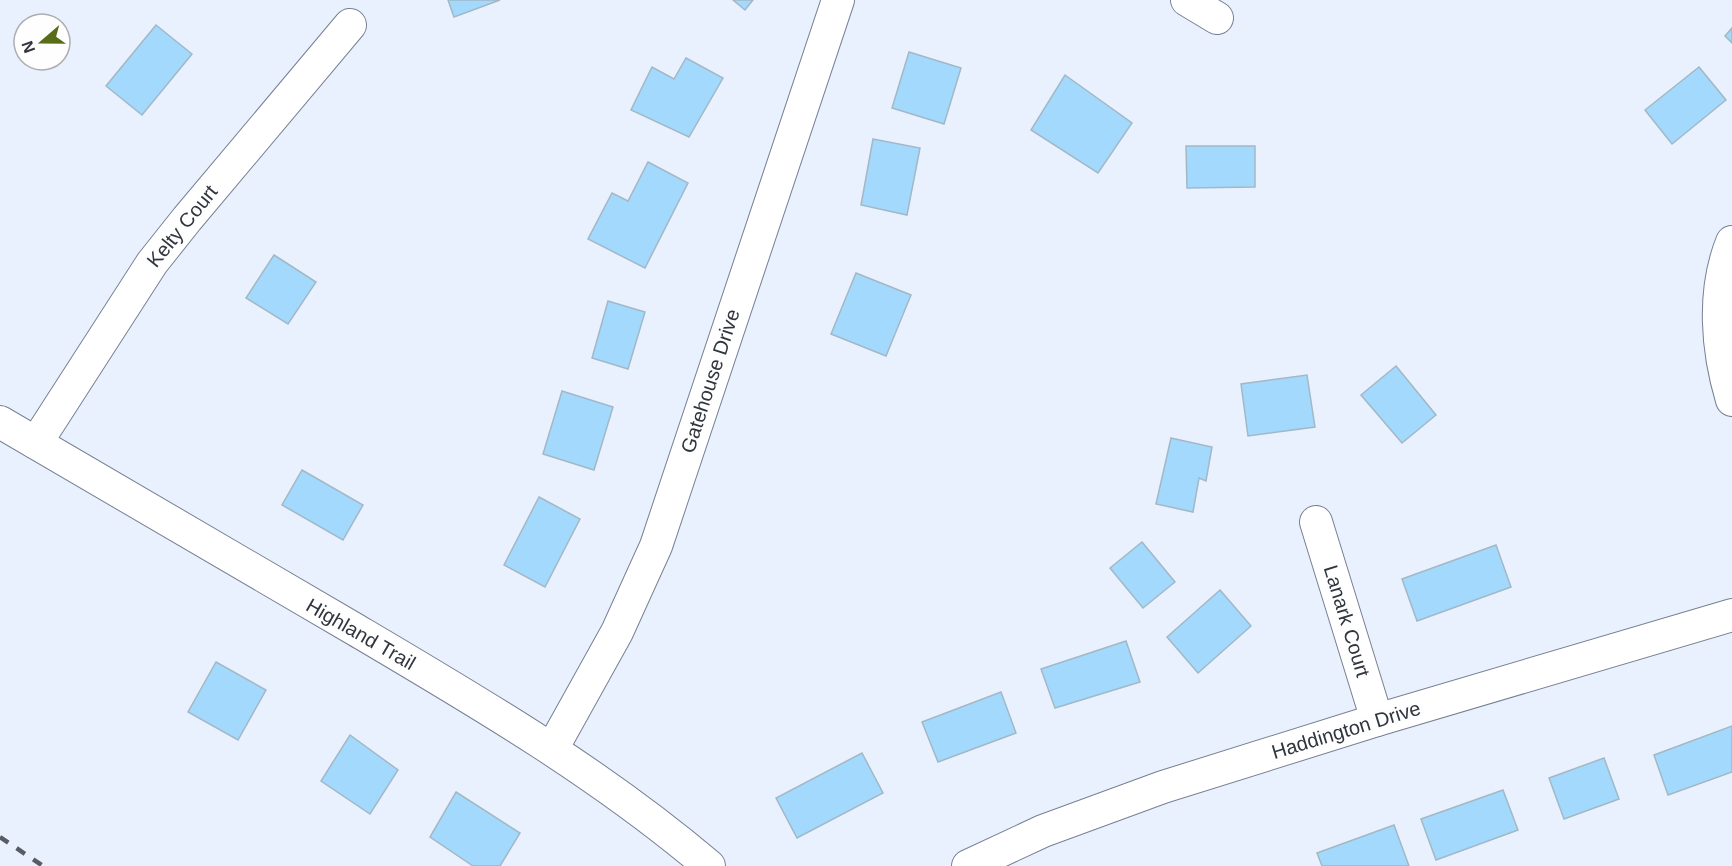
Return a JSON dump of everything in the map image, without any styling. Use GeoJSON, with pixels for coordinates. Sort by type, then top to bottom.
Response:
{"type":"FeatureCollection","features":[{"type":"Feature","properties":{"kind":"street","name":"Gatehouse Drive"},"geometry":{"type":"LineString","coordinates":[[552,749],[617,632],[656,546],[837,0]]}},
{"type":"Feature","properties":{"kind":"street"},"geometry":{"type":"LineString","coordinates":[[1187,0],[1217,18]]}},
{"type":"Feature","properties":{"kind":"street","name":"Kelty Court"},"geometry":{"type":"LineString","coordinates":[[36,443],[152,263],[350,25]]}},
{"type":"Feature","properties":{"kind":"street"},"geometry":{"type":"LineString","coordinates":[[1732,242],[1719,294],[1719,337],[1732,400]]}},
{"type":"Feature","properties":{"kind":"street","name":"Highland Trail"},"geometry":{"type":"LineString","coordinates":[[0,422],[446,684],[552,749],[635,808],[709,866]]}},
{"type":"Feature","properties":{"kind":"street","name":"Lanark Court"},"geometry":{"type":"LineString","coordinates":[[1316,522],[1377,720]]}},
{"type":"Feature","properties":{"kind":"street","name":"Haddington Drive"},"geometry":{"type":"LineString","coordinates":[[968,866],[1043,831],[1163,787],[1377,720],[1732,615]]}},
{"type":"Feature","properties":{"kind":"building"},"geometry":{"type":"Polygon","coordinates":[[[448,0],[500,0],[454,17],[448,0]]]}},
{"type":"Feature","properties":{"kind":"building"},"geometry":{"type":"Polygon","coordinates":[[[733,0],[753,0],[745,10],[733,0]]]}},
{"type":"Feature","properties":{"kind":"building"},"geometry":{"type":"Polygon","coordinates":[[[156,25],[192,54],[142,115],[106,86],[156,25]]]}},
{"type":"Feature","properties":{"kind":"building"},"geometry":{"type":"Polygon","coordinates":[[[1732,28],[1732,43],[1725,36],[1732,28]]]}},
{"type":"Feature","properties":{"kind":"building"},"geometry":{"type":"Polygon","coordinates":[[[909,52],[961,68],[944,124],[892,108],[909,52]]]}},
{"type":"Feature","properties":{"kind":"building"},"geometry":{"type":"Polygon","coordinates":[[[686,58],[723,78],[689,137],[631,110],[652,67],[674,79],[686,58]]]}},
{"type":"Feature","properties":{"kind":"building"},"geometry":{"type":"Polygon","coordinates":[[[1699,67],[1726,100],[1672,144],[1645,110],[1699,67]]]}},
{"type":"Feature","properties":{"kind":"building"},"geometry":{"type":"Polygon","coordinates":[[[1065,75],[1132,123],[1098,173],[1031,130],[1065,75]]]}},
{"type":"Feature","properties":{"kind":"building"},"geometry":{"type":"Polygon","coordinates":[[[873,139],[920,148],[907,215],[861,205],[873,139]]]}},
{"type":"Feature","properties":{"kind":"building"},"geometry":{"type":"Polygon","coordinates":[[[1186,146],[1255,146],[1255,187],[1187,188],[1186,146]]]}},
{"type":"Feature","properties":{"kind":"building"},"geometry":{"type":"Polygon","coordinates":[[[648,162],[688,183],[645,268],[588,239],[612,193],[628,201],[648,162]]]}},
{"type":"Feature","properties":{"kind":"building"},"geometry":{"type":"Polygon","coordinates":[[[274,255],[316,282],[288,324],[246,298],[274,255]]]}},
{"type":"Feature","properties":{"kind":"building"},"geometry":{"type":"Polygon","coordinates":[[[856,273],[911,295],[886,356],[831,334],[856,273]]]}},
{"type":"Feature","properties":{"kind":"building"},"geometry":{"type":"Polygon","coordinates":[[[608,301],[645,312],[628,369],[592,358],[608,301]]]}},
{"type":"Feature","properties":{"kind":"building"},"geometry":{"type":"Polygon","coordinates":[[[1396,366],[1436,415],[1402,443],[1361,395],[1396,366]]]}},
{"type":"Feature","properties":{"kind":"building"},"geometry":{"type":"Polygon","coordinates":[[[1307,375],[1315,427],[1248,436],[1241,384],[1307,375]]]}},
{"type":"Feature","properties":{"kind":"building"},"geometry":{"type":"Polygon","coordinates":[[[562,391],[613,407],[594,470],[543,454],[562,391]]]}},
{"type":"Feature","properties":{"kind":"building"},"geometry":{"type":"Polygon","coordinates":[[[1171,438],[1212,447],[1206,481],[1199,478],[1193,512],[1156,504],[1171,438]]]}},
{"type":"Feature","properties":{"kind":"building"},"geometry":{"type":"Polygon","coordinates":[[[302,470],[363,505],[343,540],[282,505],[302,470]]]}},
{"type":"Feature","properties":{"kind":"building"},"geometry":{"type":"Polygon","coordinates":[[[539,497],[580,519],[545,587],[504,565],[539,497]]]}},
{"type":"Feature","properties":{"kind":"building"},"geometry":{"type":"Polygon","coordinates":[[[1142,542],[1175,582],[1143,608],[1110,568],[1142,542]]]}},
{"type":"Feature","properties":{"kind":"building"},"geometry":{"type":"Polygon","coordinates":[[[1496,545],[1511,587],[1417,621],[1402,579],[1496,545]]]}},
{"type":"Feature","properties":{"kind":"building"},"geometry":{"type":"Polygon","coordinates":[[[1220,590],[1251,626],[1198,673],[1167,637],[1220,590]]]}},
{"type":"Feature","properties":{"kind":"building"},"geometry":{"type":"Polygon","coordinates":[[[1126,641],[1140,682],[1055,708],[1041,669],[1126,641]]]}},
{"type":"Feature","properties":{"kind":"building"},"geometry":{"type":"Polygon","coordinates":[[[216,662],[266,690],[238,740],[188,712],[216,662]]]}},
{"type":"Feature","properties":{"kind":"building"},"geometry":{"type":"Polygon","coordinates":[[[1001,692],[1016,733],[938,762],[922,722],[1001,692]]]}},
{"type":"Feature","properties":{"kind":"building"},"geometry":{"type":"Polygon","coordinates":[[[1732,726],[1732,772],[1668,795],[1654,755],[1732,726]]]}},
{"type":"Feature","properties":{"kind":"building"},"geometry":{"type":"Polygon","coordinates":[[[350,735],[398,770],[370,814],[321,781],[350,735]]]}},
{"type":"Feature","properties":{"kind":"building"},"geometry":{"type":"Polygon","coordinates":[[[862,753],[883,793],[797,838],[776,798],[862,753]]]}},
{"type":"Feature","properties":{"kind":"building"},"geometry":{"type":"Polygon","coordinates":[[[1604,758],[1619,799],[1564,819],[1549,778],[1604,758]]]}},
{"type":"Feature","properties":{"kind":"building"},"geometry":{"type":"Polygon","coordinates":[[[1503,790],[1518,830],[1436,860],[1421,819],[1503,790]]]}},
{"type":"Feature","properties":{"kind":"building"},"geometry":{"type":"Polygon","coordinates":[[[456,792],[520,833],[500,866],[473,866],[430,837],[456,792]]]}},
{"type":"Feature","properties":{"kind":"building"},"geometry":{"type":"Polygon","coordinates":[[[1394,825],[1409,866],[1322,866],[1317,853],[1394,825]]]}},
{"type":"Feature","properties":{"kind":"railway"},"geometry":{"type":"LineString","coordinates":[[0,837],[43,866]]}}]}
